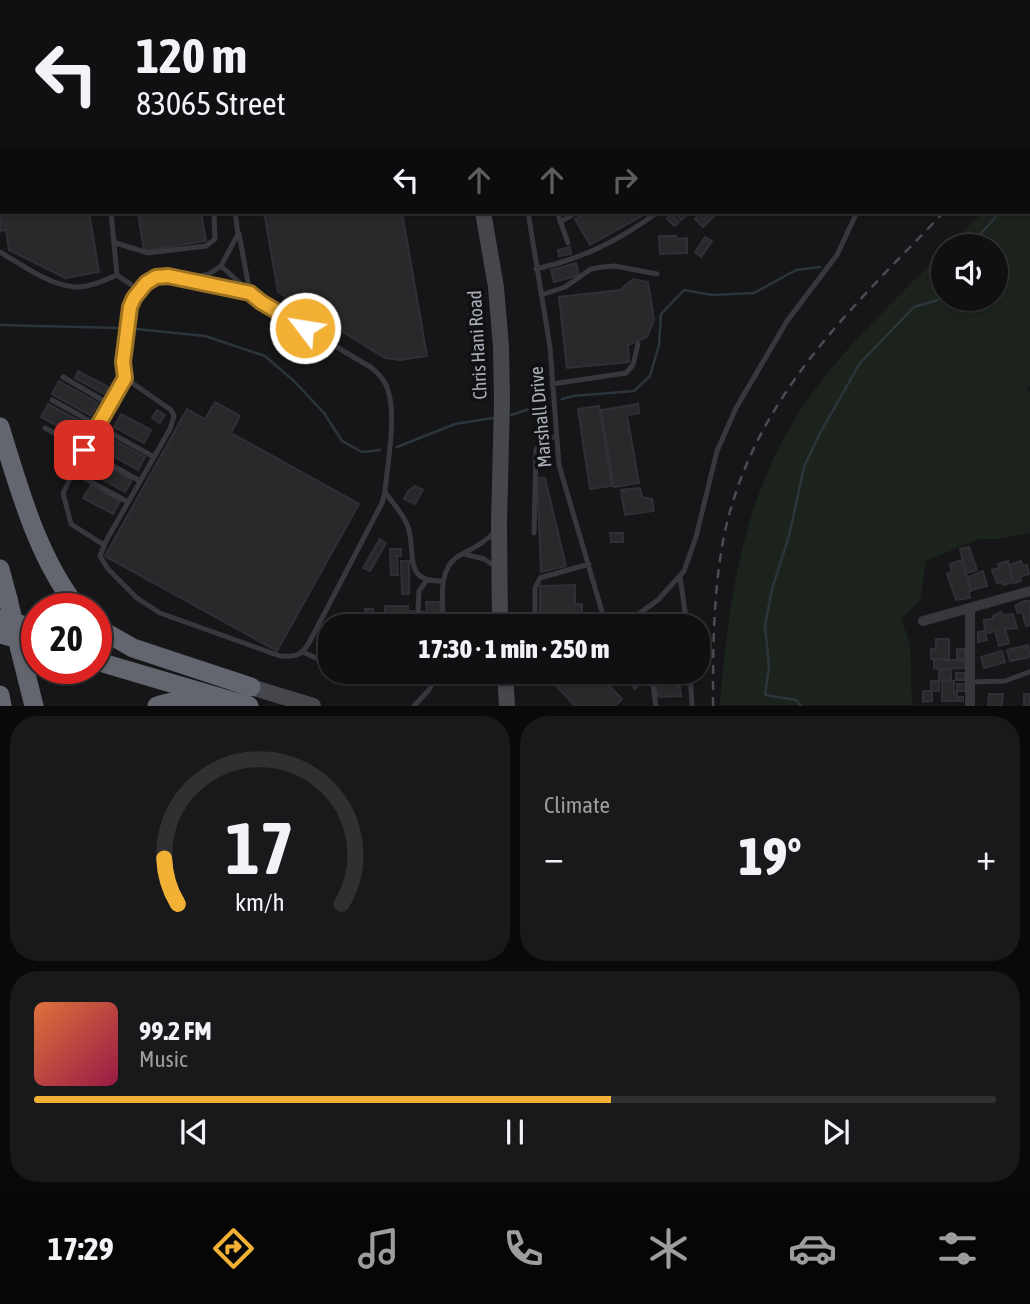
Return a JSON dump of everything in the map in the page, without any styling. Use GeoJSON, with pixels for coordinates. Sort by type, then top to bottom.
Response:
{"type":"FeatureCollection","features":[{"type":"Feature","properties":{"kind":"highway"},"geometry":{"type":"LineString","coordinates":[[0,427],[29,518],[46,560],[65,593]]}},
{"type":"Feature","properties":{"kind":"highway"},"geometry":{"type":"LineString","coordinates":[[0,569],[8,599],[21,629]]}},
{"type":"Feature","properties":{"kind":"highway"},"geometry":{"type":"LineString","coordinates":[[0,619],[21,625]]}},
{"type":"Feature","properties":{"kind":"highway"},"geometry":{"type":"LineString","coordinates":[[0,634],[21,643]]}},
{"type":"Feature","properties":{"kind":"highway"},"geometry":{"type":"LineString","coordinates":[[112,636],[133,648],[250,696]]}},
{"type":"Feature","properties":{"kind":"highway"},"geometry":{"type":"LineString","coordinates":[[112,650],[250,696]]}},
{"type":"Feature","properties":{"kind":"highway"},"geometry":{"type":"LineString","coordinates":[[112,665],[250,696]]}},
{"type":"Feature","properties":{"kind":"highway"},"geometry":{"type":"LineString","coordinates":[[32,684],[34,705]]}},
{"type":"Feature","properties":{"kind":"highway"},"geometry":{"type":"LineString","coordinates":[[0,695],[2,705]]}},
{"type":"Feature","properties":{"kind":"highway"},"geometry":{"type":"LineString","coordinates":[[157,705],[170,701],[196,701],[223,705]]}},
{"type":"Feature","properties":{"kind":"main road","name":"Chris Hani Road"},"geometry":{"type":"LineString","coordinates":[[483,214],[499,315],[502,476],[499,524],[500,614]]}},
{"type":"Feature","properties":{"kind":"main road","name":"Chris Hani Road"},"geometry":{"type":"LineString","coordinates":[[502,476],[507,495],[509,614]]}},
{"type":"Feature","properties":{"kind":"main road"},"geometry":{"type":"LineString","coordinates":[[506,684],[507,705]]}},
{"type":"Feature","properties":{"kind":"main road"},"geometry":{"type":"LineString","coordinates":[[250,696],[313,705]]}},
{"type":"Feature","properties":{"kind":"street"},"geometry":{"type":"LineString","coordinates":[[923,621],[1030,591]]}},
{"type":"Feature","properties":{"kind":"street"},"geometry":{"type":"LineString","coordinates":[[970,608],[970,705]]}},
{"type":"Feature","properties":{"kind":"lane"},"geometry":{"type":"LineString","coordinates":[[111,214],[117,275]]}},
{"type":"Feature","properties":{"kind":"lane"},"geometry":{"type":"LineString","coordinates":[[116,243],[148,253],[206,246],[215,239],[214,214]]}},
{"type":"Feature","properties":{"kind":"lane"},"geometry":{"type":"LineString","coordinates":[[234,214],[250,293]]}},
{"type":"Feature","properties":{"kind":"lane","name":"Marshall Drive"},"geometry":{"type":"LineString","coordinates":[[528,214],[550,347],[556,436],[564,490],[603,614]]}},
{"type":"Feature","properties":{"kind":"lane"},"geometry":{"type":"LineString","coordinates":[[558,214],[568,243]]}},
{"type":"Feature","properties":{"kind":"lane"},"geometry":{"type":"LineString","coordinates":[[561,222],[574,214]]}},
{"type":"Feature","properties":{"kind":"lane"},"geometry":{"type":"LineString","coordinates":[[536,269],[587,255],[655,214]]}},
{"type":"Feature","properties":{"kind":"lane"},"geometry":{"type":"LineString","coordinates":[[638,614],[658,600],[687,564],[717,451],[736,408],[764,356],[787,321],[837,255],[856,214]]}},
{"type":"Feature","properties":{"kind":"lane"},"geometry":{"type":"LineString","coordinates":[[190,279],[209,274],[221,266],[239,234]]}},
{"type":"Feature","properties":{"kind":"lane"},"geometry":{"type":"LineString","coordinates":[[0,252],[59,283],[75,287],[87,286],[117,275]]}},
{"type":"Feature","properties":{"kind":"lane"},"geometry":{"type":"LineString","coordinates":[[125,378],[171,410],[174,416],[100,556],[108,569],[144,604],[160,614],[280,656],[296,657],[303,652],[370,530],[385,492],[390,397],[384,381],[372,368],[261,302],[221,266]]}},
{"type":"Feature","properties":{"kind":"lane"},"geometry":{"type":"LineString","coordinates":[[541,295],[565,287],[591,269],[601,267],[615,266],[657,274]]}},
{"type":"Feature","properties":{"kind":"lane"},"geometry":{"type":"LineString","coordinates":[[117,275],[139,290]]}},
{"type":"Feature","properties":{"kind":"lane"},"geometry":{"type":"LineString","coordinates":[[104,545],[75,528],[68,518],[63,493],[97,424],[125,378],[123,362],[130,307],[139,290],[156,277],[168,276],[250,293]]}},
{"type":"Feature","properties":{"kind":"lane"},"geometry":{"type":"LineString","coordinates":[[552,384],[626,373],[633,365],[638,344]]}},
{"type":"Feature","properties":{"kind":"lane"},"geometry":{"type":"LineString","coordinates":[[63,377],[109,404]]}},
{"type":"Feature","properties":{"kind":"lane"},"geometry":{"type":"LineString","coordinates":[[52,400],[154,457]]}},
{"type":"Feature","properties":{"kind":"lane"},"geometry":{"type":"LineString","coordinates":[[45,428],[140,481]]}},
{"type":"Feature","properties":{"kind":"lane"},"geometry":{"type":"LineString","coordinates":[[534,533],[536,450],[542,441],[556,436]]}},
{"type":"Feature","properties":{"kind":"lane"},"geometry":{"type":"LineString","coordinates":[[73,472],[128,502]]}},
{"type":"Feature","properties":{"kind":"lane"},"geometry":{"type":"LineString","coordinates":[[385,492],[406,521],[414,566],[421,578],[443,580]]}},
{"type":"Feature","properties":{"kind":"lane"},"geometry":{"type":"LineString","coordinates":[[443,614],[444,574],[456,558],[490,537],[499,524]]}},
{"type":"Feature","properties":{"kind":"lane"},"geometry":{"type":"LineString","coordinates":[[464,554],[484,559],[495,566],[500,574]]}},
{"type":"Feature","properties":{"kind":"lane"},"geometry":{"type":"LineString","coordinates":[[535,614],[535,587],[540,578],[589,564]]}},
{"type":"Feature","properties":{"kind":"lane"},"geometry":{"type":"LineString","coordinates":[[680,576],[685,614]]}},
{"type":"Feature","properties":{"kind":"lane"},"geometry":{"type":"LineString","coordinates":[[418,612],[419,591],[427,580]]}},
{"type":"Feature","properties":{"kind":"lane"},"geometry":{"type":"LineString","coordinates":[[303,652],[318,659]]}},
{"type":"Feature","properties":{"kind":"lane"},"geometry":{"type":"LineString","coordinates":[[970,682],[1005,681],[1029,672]]}},
{"type":"Feature","properties":{"kind":"lane"},"geometry":{"type":"LineString","coordinates":[[414,705],[432,684]]}},
{"type":"Feature","properties":{"kind":"lane"},"geometry":{"type":"LineString","coordinates":[[653,684],[656,705]]}},
{"type":"Feature","properties":{"kind":"lane"},"geometry":{"type":"LineString","coordinates":[[691,684],[692,705]]}},
{"type":"Feature","properties":{"kind":"shaded area"},"geometry":{"type":"Polygon","coordinates":[[[981,214],[1030,214],[1030,386],[1027,388],[1030,394],[1030,533],[999,539],[979,539],[926,561],[920,601],[901,619],[910,644],[912,705],[720,705],[736,577],[758,496],[794,420],[819,384],[879,316],[931,263],[931,311],[1008,311],[1008,234],[960,234],[981,214]]]}},
{"type":"Feature","properties":{"kind":"building"},"geometry":{"type":"Polygon","coordinates":[[[0,214],[89,214],[99,272],[65,278],[9,250],[6,230],[0,231],[0,214]]]}},
{"type":"Feature","properties":{"kind":"building"},"geometry":{"type":"Polygon","coordinates":[[[138,214],[201,214],[206,241],[144,251],[138,214]]]}},
{"type":"Feature","properties":{"kind":"building"},"geometry":{"type":"Polygon","coordinates":[[[264,214],[402,214],[427,356],[400,360],[385,358],[278,292],[264,214]]]}},
{"type":"Feature","properties":{"kind":"building"},"geometry":{"type":"Polygon","coordinates":[[[585,214],[645,214],[590,245],[575,219],[585,214]]]}},
{"type":"Feature","properties":{"kind":"building"},"geometry":{"type":"Polygon","coordinates":[[[672,214],[679,222],[674,226],[667,218],[672,214]]]}},
{"type":"Feature","properties":{"kind":"building"},"geometry":{"type":"Polygon","coordinates":[[[676,214],[686,216],[681,220],[676,214]]]}},
{"type":"Feature","properties":{"kind":"building"},"geometry":{"type":"Polygon","coordinates":[[[696,214],[716,214],[703,227],[695,219],[696,214]]]}},
{"type":"Feature","properties":{"kind":"building"},"geometry":{"type":"Polygon","coordinates":[[[659,236],[687,238],[687,253],[660,254],[659,236]]]}},
{"type":"Feature","properties":{"kind":"building"},"geometry":{"type":"Polygon","coordinates":[[[705,237],[712,241],[701,257],[695,252],[705,237]]]}},
{"type":"Feature","properties":{"kind":"building"},"geometry":{"type":"Polygon","coordinates":[[[570,247],[571,254],[559,256],[558,250],[570,247]]]}},
{"type":"Feature","properties":{"kind":"building"},"geometry":{"type":"Polygon","coordinates":[[[576,263],[579,275],[554,282],[551,270],[576,263]]]}},
{"type":"Feature","properties":{"kind":"building"},"geometry":{"type":"Polygon","coordinates":[[[633,279],[648,282],[654,320],[647,337],[628,345],[629,362],[567,368],[559,297],[620,290],[633,279]]]}},
{"type":"Feature","properties":{"kind":"building"},"geometry":{"type":"Polygon","coordinates":[[[78,371],[108,387],[104,394],[75,378],[78,371]]]}},
{"type":"Feature","properties":{"kind":"building"},"geometry":{"type":"Polygon","coordinates":[[[59,381],[98,403],[91,416],[52,394],[59,381]]]}},
{"type":"Feature","properties":{"kind":"building"},"geometry":{"type":"Polygon","coordinates":[[[215,402],[240,416],[231,433],[359,504],[277,651],[105,556],[187,409],[205,419],[215,402]]]}},
{"type":"Feature","properties":{"kind":"building"},"geometry":{"type":"Polygon","coordinates":[[[48,404],[87,425],[80,438],[41,417],[48,404]]]}},
{"type":"Feature","properties":{"kind":"building"},"geometry":{"type":"Polygon","coordinates":[[[638,404],[639,413],[627,415],[639,483],[614,487],[601,410],[638,404]]]}},
{"type":"Feature","properties":{"kind":"building"},"geometry":{"type":"Polygon","coordinates":[[[599,406],[612,486],[590,489],[578,409],[599,406]]]}},
{"type":"Feature","properties":{"kind":"building"},"geometry":{"type":"Polygon","coordinates":[[[157,410],[165,415],[160,423],[152,418],[157,410]]]}},
{"type":"Feature","properties":{"kind":"building"},"geometry":{"type":"Polygon","coordinates":[[[121,414],[151,430],[144,443],[114,427],[121,414]]]}},
{"type":"Feature","properties":{"kind":"building"},"geometry":{"type":"Polygon","coordinates":[[[109,437],[145,457],[138,470],[102,450],[109,437]]]}},
{"type":"Feature","properties":{"kind":"building"},"geometry":{"type":"Polygon","coordinates":[[[96,459],[132,480],[125,492],[89,472],[96,459]]]}},
{"type":"Feature","properties":{"kind":"building"},"geometry":{"type":"Polygon","coordinates":[[[537,478],[545,478],[566,566],[541,572],[537,478]]]}},
{"type":"Feature","properties":{"kind":"building"},"geometry":{"type":"Polygon","coordinates":[[[91,485],[120,501],[113,514],[83,498],[91,485]]]}},
{"type":"Feature","properties":{"kind":"building"},"geometry":{"type":"Polygon","coordinates":[[[415,486],[423,490],[415,504],[404,499],[408,491],[415,486]]]}},
{"type":"Feature","properties":{"kind":"building"},"geometry":{"type":"Polygon","coordinates":[[[640,488],[642,497],[652,499],[654,511],[625,515],[621,490],[640,488]]]}},
{"type":"Feature","properties":{"kind":"building"},"geometry":{"type":"Polygon","coordinates":[[[610,533],[623,533],[623,542],[611,542],[610,533]]]}},
{"type":"Feature","properties":{"kind":"building"},"geometry":{"type":"Polygon","coordinates":[[[380,539],[386,543],[370,571],[363,568],[380,539]]]}},
{"type":"Feature","properties":{"kind":"building"},"geometry":{"type":"Polygon","coordinates":[[[969,547],[977,570],[966,573],[960,549],[969,547]]]}},
{"type":"Feature","properties":{"kind":"building"},"geometry":{"type":"Polygon","coordinates":[[[390,549],[401,549],[401,556],[397,556],[398,575],[391,575],[390,549]]]}},
{"type":"Feature","properties":{"kind":"building"},"geometry":{"type":"Polygon","coordinates":[[[962,560],[971,591],[970,598],[956,600],[947,574],[952,572],[950,564],[962,560]]]}},
{"type":"Feature","properties":{"kind":"building"},"geometry":{"type":"Polygon","coordinates":[[[401,561],[409,561],[409,594],[402,594],[401,561]]]}},
{"type":"Feature","properties":{"kind":"building"},"geometry":{"type":"Polygon","coordinates":[[[1008,561],[1013,582],[1003,585],[1002,582],[997,583],[992,570],[999,568],[998,564],[1008,561]]]}},
{"type":"Feature","properties":{"kind":"building"},"geometry":{"type":"Polygon","coordinates":[[[1021,561],[1023,566],[1027,565],[1029,574],[1014,583],[1009,565],[1021,561]]]}},
{"type":"Feature","properties":{"kind":"building"},"geometry":{"type":"Polygon","coordinates":[[[983,571],[987,586],[971,590],[968,577],[983,571]]]}},
{"type":"Feature","properties":{"kind":"building"},"geometry":{"type":"Polygon","coordinates":[[[575,585],[575,604],[582,604],[582,614],[540,614],[540,586],[575,585]]]}},
{"type":"Feature","properties":{"kind":"building"},"geometry":{"type":"Polygon","coordinates":[[[1030,601],[1030,625],[1026,626],[1022,612],[1018,613],[1015,606],[1030,601]]]}},
{"type":"Feature","properties":{"kind":"building"},"geometry":{"type":"Polygon","coordinates":[[[426,602],[440,602],[440,614],[385,614],[385,606],[408,606],[408,611],[427,612],[426,602]]]}},
{"type":"Feature","properties":{"kind":"building"},"geometry":{"type":"Polygon","coordinates":[[[365,609],[373,609],[374,614],[366,614],[365,609]]]}},
{"type":"Feature","properties":{"kind":"building"},"geometry":{"type":"Polygon","coordinates":[[[1001,612],[1002,615],[1013,614],[1017,628],[1005,629],[1009,643],[999,646],[995,631],[985,634],[987,640],[978,642],[978,632],[985,631],[984,620],[993,619],[993,616],[1001,612]]]}},
{"type":"Feature","properties":{"kind":"building"},"geometry":{"type":"Polygon","coordinates":[[[936,639],[949,639],[949,659],[931,659],[931,649],[936,649],[936,639]]]}},
{"type":"Feature","properties":{"kind":"building"},"geometry":{"type":"Polygon","coordinates":[[[1028,645],[1030,656],[1010,661],[1007,650],[1028,645]]]}},
{"type":"Feature","properties":{"kind":"building"},"geometry":{"type":"Polygon","coordinates":[[[957,649],[964,649],[965,658],[957,658],[957,649]]]}},
{"type":"Feature","properties":{"kind":"building"},"geometry":{"type":"Polygon","coordinates":[[[1002,651],[1005,662],[984,668],[981,657],[1002,651]]]}},
{"type":"Feature","properties":{"kind":"building"},"geometry":{"type":"Polygon","coordinates":[[[934,660],[964,660],[964,668],[934,668],[934,660]]]}},
{"type":"Feature","properties":{"kind":"building"},"geometry":{"type":"Polygon","coordinates":[[[939,670],[951,670],[951,680],[939,680],[939,670]]]}},
{"type":"Feature","properties":{"kind":"building"},"geometry":{"type":"Polygon","coordinates":[[[956,673],[965,673],[965,680],[956,680],[956,673]]]}},
{"type":"Feature","properties":{"kind":"building"},"geometry":{"type":"Polygon","coordinates":[[[931,681],[939,681],[939,691],[931,691],[931,681]]]}},
{"type":"Feature","properties":{"kind":"building"},"geometry":{"type":"Polygon","coordinates":[[[942,681],[954,681],[954,692],[957,692],[957,697],[963,697],[963,701],[942,701],[942,681]]]}},
{"type":"Feature","properties":{"kind":"building"},"geometry":{"type":"Polygon","coordinates":[[[555,684],[608,684],[622,699],[615,706],[575,706],[555,684]]]}},
{"type":"Feature","properties":{"kind":"building"},"geometry":{"type":"Polygon","coordinates":[[[677,684],[681,696],[657,696],[656,686],[677,684]]]}},
{"type":"Feature","properties":{"kind":"building"},"geometry":{"type":"Polygon","coordinates":[[[957,684],[965,684],[966,691],[957,691],[957,684]]]}},
{"type":"Feature","properties":{"kind":"building"},"geometry":{"type":"Polygon","coordinates":[[[923,691],[932,691],[932,701],[923,702],[923,691]]]}},
{"type":"Feature","properties":{"kind":"building"},"geometry":{"type":"Polygon","coordinates":[[[989,694],[1003,694],[1002,706],[988,706],[989,694]]]}},
{"type":"Feature","properties":{"kind":"building"},"geometry":{"type":"Polygon","coordinates":[[[1024,694],[1030,694],[1030,706],[1024,706],[1024,694]]]}},
{"type":"Feature","properties":{"kind":"waterway"},"geometry":{"type":"LineString","coordinates":[[981,234],[998,214]]}},
{"type":"Feature","properties":{"kind":"waterway"},"geometry":{"type":"LineString","coordinates":[[562,399],[634,391],[650,376],[659,345],[661,314],[684,290],[712,295],[754,293],[796,270],[820,267]]}},
{"type":"Feature","properties":{"kind":"waterway"},"geometry":{"type":"LineString","coordinates":[[801,706],[796,700],[765,695],[769,667],[765,626],[804,467],[860,363],[914,307],[931,302]]}},
{"type":"Feature","properties":{"kind":"waterway"},"geometry":{"type":"LineString","coordinates":[[0,325],[119,328]]}},
{"type":"Feature","properties":{"kind":"waterway"},"geometry":{"type":"LineString","coordinates":[[136,329],[205,336],[265,356],[295,382],[324,413],[342,441],[362,452],[380,450]]}},
{"type":"Feature","properties":{"kind":"waterway"},"geometry":{"type":"LineString","coordinates":[[511,415],[545,404]]}},
{"type":"Feature","properties":{"kind":"waterway"},"geometry":{"type":"LineString","coordinates":[[397,447],[455,424],[493,418]]}},
{"type":"Feature","properties":{"kind":"railway"},"geometry":{"type":"LineString","coordinates":[[713,706],[714,621],[720,557],[738,486],[758,441],[782,398],[810,359],[874,284],[942,214]]}},
{"type":"Feature","properties":{"kind":"route"},"geometry":{"type":"LineString","coordinates":[[84,450],[125,378],[123,362],[130,307],[139,290],[156,277],[190,279],[250,293],[305,328]]}}]}
